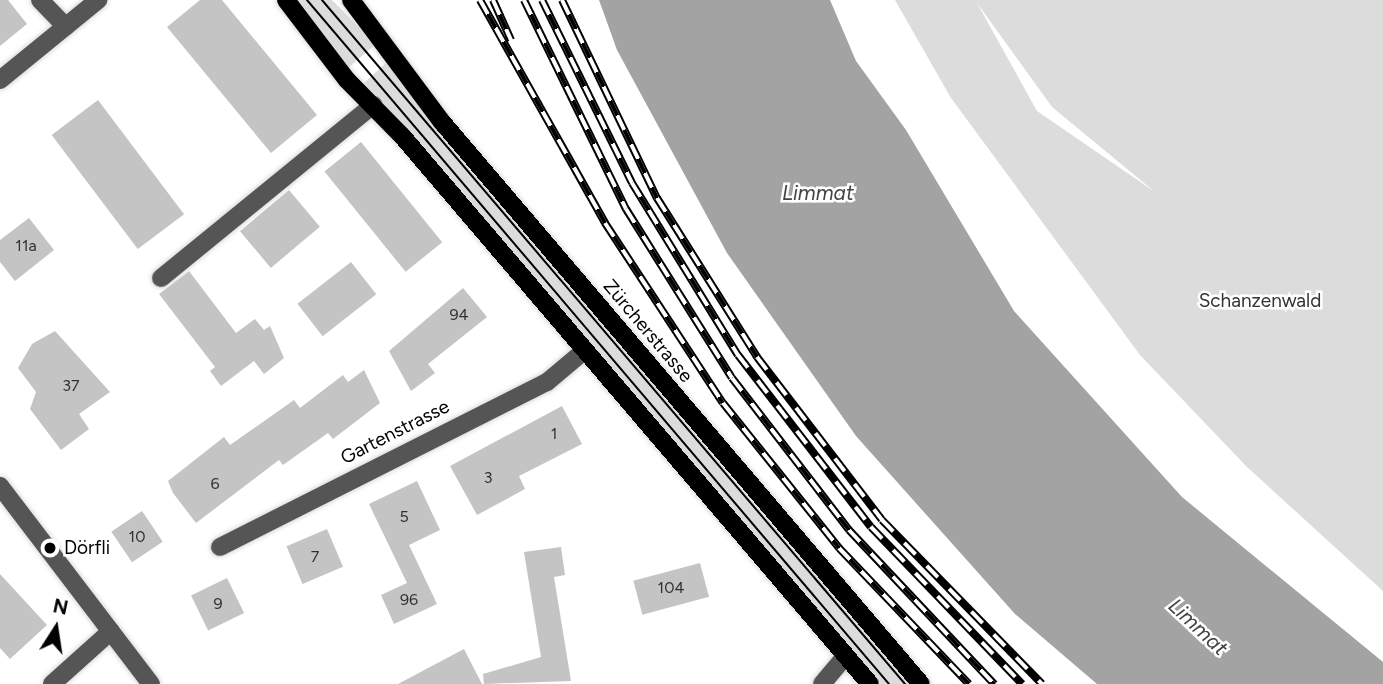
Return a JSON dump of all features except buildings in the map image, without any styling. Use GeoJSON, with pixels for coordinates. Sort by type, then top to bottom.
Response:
{"type":"FeatureCollection","features":[{"type":"Feature","properties":{"kind":"main road"},"geometry":{"type":"LineString","coordinates":[[286,0],[870,684]]}},
{"type":"Feature","properties":{"kind":"main road","name":"Zürcherstrasse"},"geometry":{"type":"LineString","coordinates":[[351,0],[442,122],[921,684]]}},
{"type":"Feature","properties":{"kind":"street"},"geometry":{"type":"LineString","coordinates":[[40,0],[66,27]]}},
{"type":"Feature","properties":{"kind":"street"},"geometry":{"type":"LineString","coordinates":[[0,79],[98,0]]}},
{"type":"Feature","properties":{"kind":"street"},"geometry":{"type":"LineString","coordinates":[[161,278],[373,105]]}},
{"type":"Feature","properties":{"kind":"street","name":"Gartenstrasse"},"geometry":{"type":"LineString","coordinates":[[220,547],[547,382],[584,351]]}},
{"type":"Feature","properties":{"kind":"street"},"geometry":{"type":"LineString","coordinates":[[0,486],[151,684]]}},
{"type":"Feature","properties":{"kind":"street"},"geometry":{"type":"LineString","coordinates":[[52,684],[111,631]]}},
{"type":"Feature","properties":{"kind":"street"},"geometry":{"type":"LineString","coordinates":[[822,684],[845,657]]}},
{"type":"Feature","properties":{"kind":"green space"},"geometry":{"type":"Polygon","coordinates":[[[297,0],[332,0],[376,44],[348,68],[297,0]]]}},
{"type":"Feature","properties":{"kind":"green space","name":"Schanzenwald"},"geometry":{"type":"Polygon","coordinates":[[[895,0],[1383,0],[1383,591],[1247,467],[1140,355],[951,98],[895,0]],[[977,3],[1037,111],[1155,192],[1052,107],[977,3]]]}},
{"type":"Feature","properties":{"kind":"green space"},"geometry":{"type":"Polygon","coordinates":[[[389,60],[747,496],[914,684],[881,684],[864,666],[363,84],[389,60]]]}},
{"type":"Feature","properties":{"kind":"water","name":"Limmat"},"geometry":{"type":"Polygon","coordinates":[[[599,0],[830,0],[856,61],[906,130],[1014,311],[1182,497],[1383,662],[1383,684],[1097,684],[1015,614],[856,436],[727,253],[617,50],[599,0]]]}},
{"type":"Feature","properties":{"kind":"tram line"},"geometry":{"type":"LineString","coordinates":[[307,0],[889,684]]}},
{"type":"Feature","properties":{"kind":"tram line"},"geometry":{"type":"LineString","coordinates":[[322,0],[905,684]]}},
{"type":"Feature","properties":{"kind":"railway"},"geometry":{"type":"LineString","coordinates":[[480,0],[605,223],[723,403],[839,548],[969,684]]}},
{"type":"Feature","properties":{"kind":"railway"},"geometry":{"type":"LineString","coordinates":[[493,0],[511,40]]}},
{"type":"Feature","properties":{"kind":"railway"},"geometry":{"type":"LineString","coordinates":[[524,0],[626,209],[732,378],[849,530],[994,684]]}},
{"type":"Feature","properties":{"kind":"railway"},"geometry":{"type":"LineString","coordinates":[[542,0],[632,183],[738,355],[871,527],[1022,684]]}},
{"type":"Feature","properties":{"kind":"railway"},"geometry":{"type":"LineString","coordinates":[[562,0],[657,198],[757,357],[882,520],[1042,684]]}},
{"type":"Feature","properties":{"kind":"place","name":"Dörfli"},"geometry":{"type":"Point","coordinates":[50,548]}}]}
